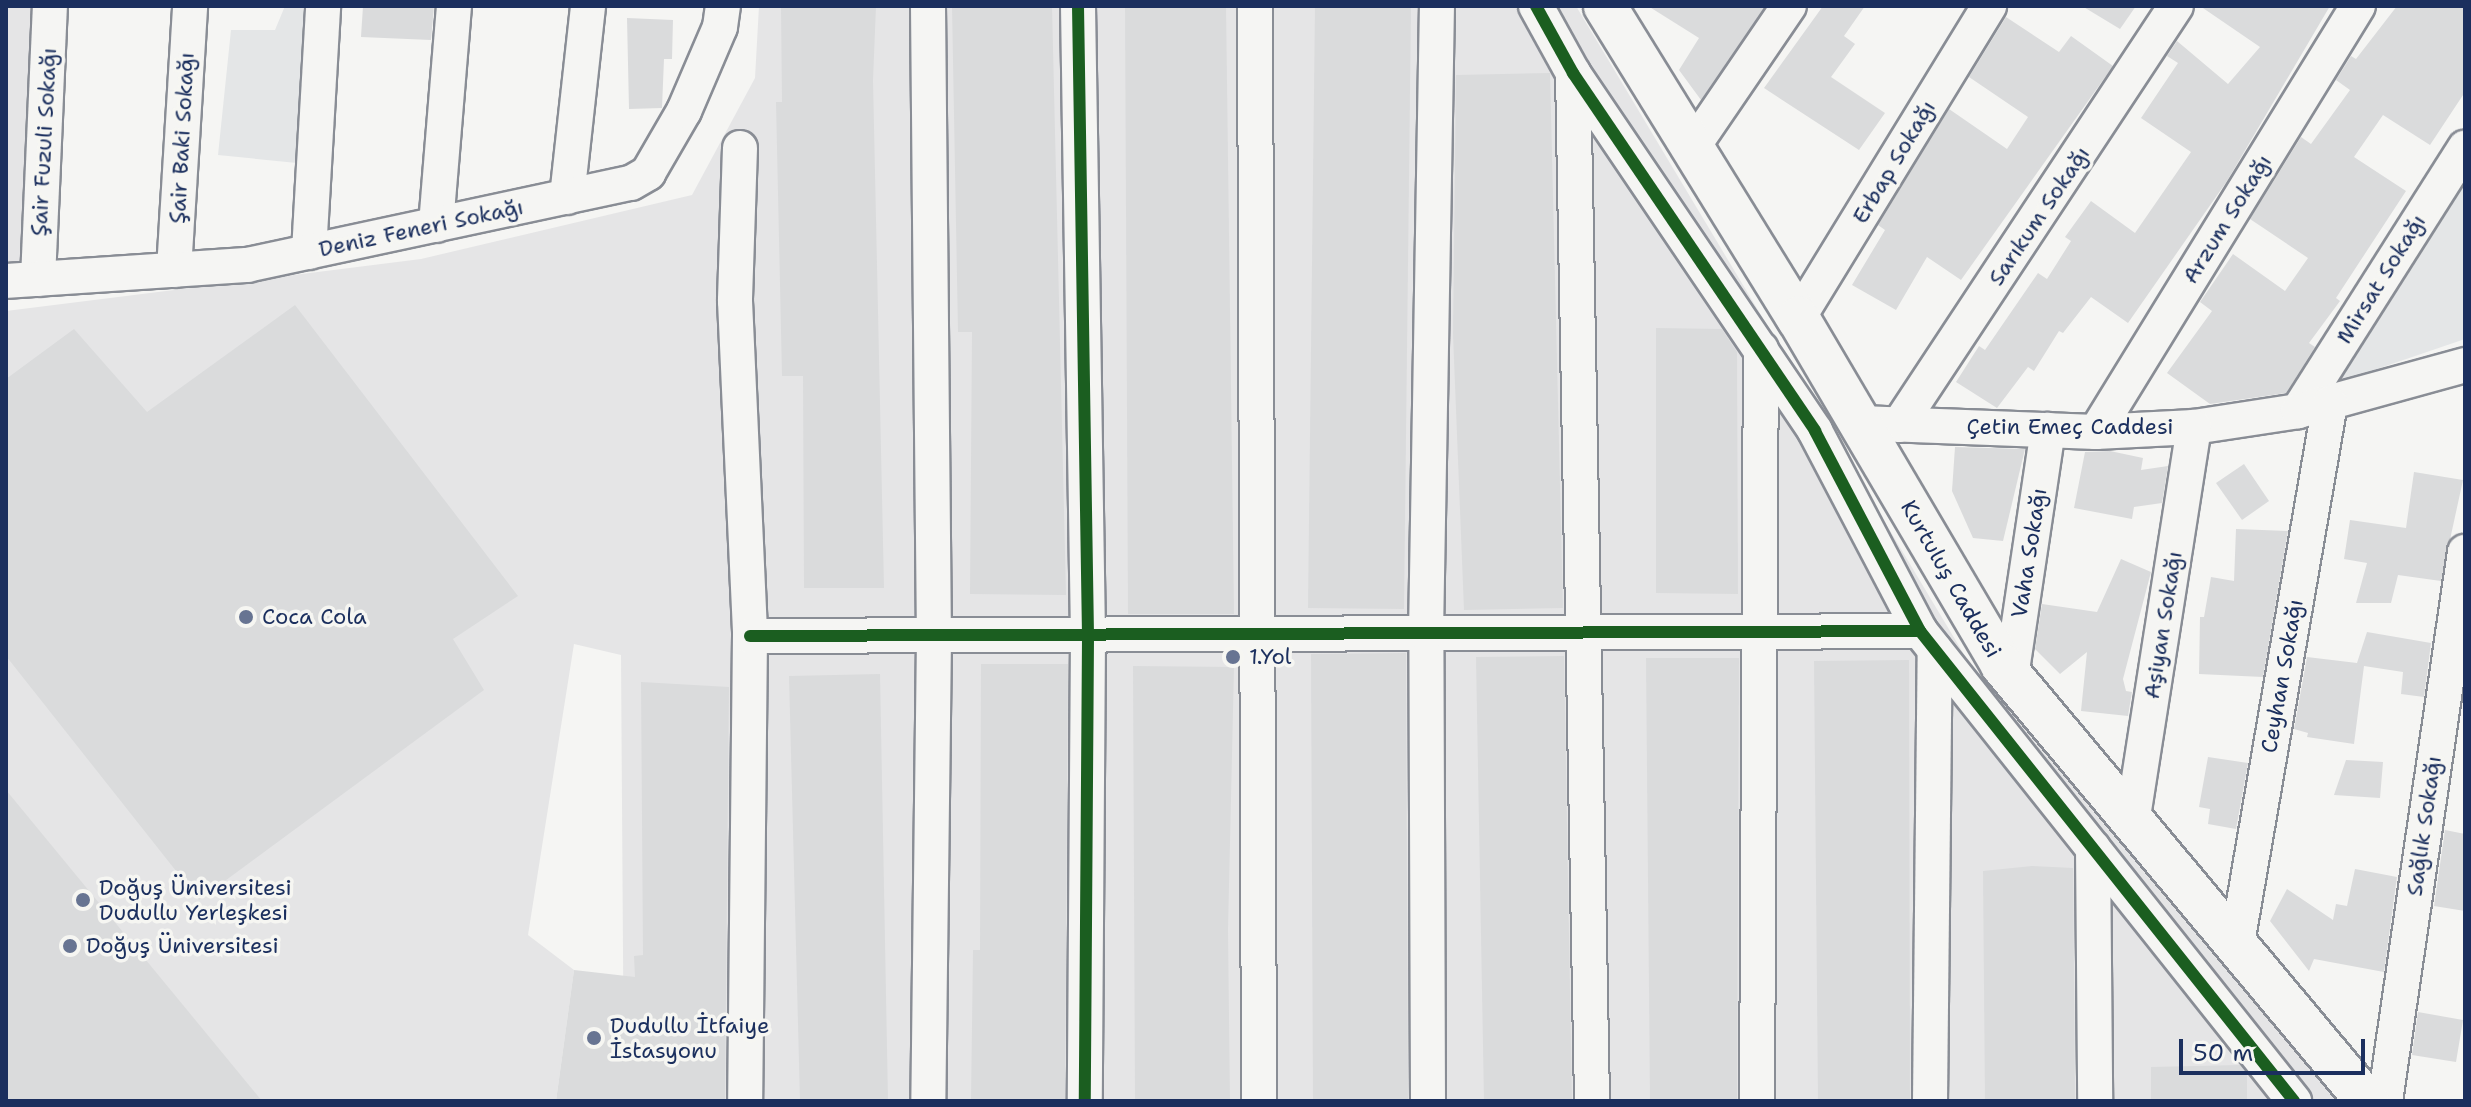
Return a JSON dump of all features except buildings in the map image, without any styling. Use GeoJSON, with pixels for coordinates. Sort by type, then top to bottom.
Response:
{"type":"FeatureCollection","features":[{"type":"Feature","properties":{"kind":"main road","name":"Kurtuluş Caddesi"},"geometry":{"type":"LineString","coordinates":[[1613,10],[1692,148],[1798,318],[1880,424],[2011,677],[2236,949],[2367,1101]]}},
{"type":"Feature","properties":{"kind":"street","name":"Şair Fuzuli Sokağı"},"geometry":{"type":"LineString","coordinates":[[22,280],[50,6]]}},
{"type":"Feature","properties":{"kind":"street","name":"Şair Baki Sokağı"},"geometry":{"type":"LineString","coordinates":[[174,270],[190,6]]}},
{"type":"Feature","properties":{"kind":"street"},"geometry":{"type":"LineString","coordinates":[[309,252],[323,6]]}},
{"type":"Feature","properties":{"kind":"street"},"geometry":{"type":"LineString","coordinates":[[436,225],[454,6]]}},
{"type":"Feature","properties":{"kind":"street"},"geometry":{"type":"LineString","coordinates":[[567,197],[588,6]]}},
{"type":"Feature","properties":{"kind":"street","name":"Deniz Feneri Sokağı"},"geometry":{"type":"LineString","coordinates":[[22,280],[247,265],[631,183],[648,173],[684,111],[720,27],[723,6]]}},
{"type":"Feature","properties":{"kind":"street"},"geometry":{"type":"LineString","coordinates":[[928,6],[934,637],[928,1101]]}},
{"type":"Feature","properties":{"kind":"street"},"geometry":{"type":"LineString","coordinates":[[1078,6],[1088,637],[1085,1101]]}},
{"type":"Feature","properties":{"kind":"street"},"geometry":{"type":"LineString","coordinates":[[1255,6],[1253,636],[1259,1101]]}},
{"type":"Feature","properties":{"kind":"street"},"geometry":{"type":"LineString","coordinates":[[1428,1101],[1426,634],[1437,6]]}},
{"type":"Feature","properties":{"kind":"street"},"geometry":{"type":"LineString","coordinates":[[1536,6],[1573,73],[1815,431],[1928,640],[2287,1097]]}},
{"type":"Feature","properties":{"kind":"street"},"geometry":{"type":"LineString","coordinates":[[1692,148],[1789,6]]}},
{"type":"Feature","properties":{"kind":"street","name":"Erbap Sokağı"},"geometry":{"type":"LineString","coordinates":[[1798,318],[1989,6]]}},
{"type":"Feature","properties":{"kind":"street","name":"Sarıkum Sokağı"},"geometry":{"type":"LineString","coordinates":[[1880,424],[2176,6]]}},
{"type":"Feature","properties":{"kind":"street","name":"Arzum Sokağı"},"geometry":{"type":"LineString","coordinates":[[2096,432],[2358,6]]}},
{"type":"Feature","properties":{"kind":"street"},"geometry":{"type":"LineString","coordinates":[[1573,73],[1580,633],[1592,1101]]}},
{"type":"Feature","properties":{"kind":"street"},"geometry":{"type":"LineString","coordinates":[[740,148],[735,301],[750,636],[745,1101]]}},
{"type":"Feature","properties":{"kind":"street","name":"Mirsat Sokağı"},"geometry":{"type":"LineString","coordinates":[[2314,407],[2465,148]]}},
{"type":"Feature","properties":{"kind":"street"},"geometry":{"type":"LineString","coordinates":[[1757,1101],[1757,632],[1761,349]]}},
{"type":"Feature","properties":{"kind":"street","name":"Çetin Emeç Caddesi"},"geometry":{"type":"LineString","coordinates":[[1880,424],[2096,432],[2194,427],[2314,407],[2465,365]]}},
{"type":"Feature","properties":{"kind":"street","name":"Ceyhan Sokağı"},"geometry":{"type":"LineString","coordinates":[[2236,949],[2314,407]]}},
{"type":"Feature","properties":{"kind":"street","name":"Aşiyan Sokağı"},"geometry":{"type":"LineString","coordinates":[[2132,823],[2194,427]]}},
{"type":"Feature","properties":{"kind":"street","name":"Vaha Sokağı"},"geometry":{"type":"LineString","coordinates":[[2011,677],[2048,430]]}},
{"type":"Feature","properties":{"kind":"street","name":"Sağlık Sokağı"},"geometry":{"type":"LineString","coordinates":[[2385,1101],[2465,552]]}},
{"type":"Feature","properties":{"kind":"street"},"geometry":{"type":"LineString","coordinates":[[750,636],[1757,632],[1928,640]]}},
{"type":"Feature","properties":{"kind":"street"},"geometry":{"type":"LineString","coordinates":[[1928,640],[1930,1101]]}},
{"type":"Feature","properties":{"kind":"street"},"geometry":{"type":"LineString","coordinates":[[2093,848],[2095,1101]]}},
{"type":"Feature","properties":{"kind":"shaded area"},"geometry":{"type":"Polygon","coordinates":[[[6,6],[60,6],[53,260],[6,263],[6,6]]]}},
{"type":"Feature","properties":{"kind":"shaded area"},"geometry":{"type":"Polygon","coordinates":[[[285,6],[317,6],[307,164],[218,155],[231,30],[275,30],[285,6]]]}},
{"type":"Feature","properties":{"kind":"shaded area"},"geometry":{"type":"Polygon","coordinates":[[[759,6],[1576,6],[1968,661],[2342,1101],[624,1101],[621,655],[574,644],[528,935],[574,970],[556,1101],[6,1101],[6,311],[421,259],[692,195],[755,78],[759,6]]]}},
{"type":"Feature","properties":{"kind":"shaded area"},"geometry":{"type":"Polygon","coordinates":[[[2455,175],[2465,182],[2465,339],[2324,387],[2455,175]]]}},
{"type":"Feature","properties":{"kind":"cycle path"},"geometry":{"type":"LineString","coordinates":[[1078,6],[1088,637],[1085,1101]]}},
{"type":"Feature","properties":{"kind":"cycle path"},"geometry":{"type":"LineString","coordinates":[[1536,6],[1573,73],[1815,431],[1920,631],[2294,1101]]}},
{"type":"Feature","properties":{"kind":"cycle path"},"geometry":{"type":"LineString","coordinates":[[750,636],[1920,631]]}},
{"type":"Feature","properties":{"kind":"place","name":"Coca Cola"},"geometry":{"type":"Point","coordinates":[246,617]}},
{"type":"Feature","properties":{"kind":"place","name":"1.Yol"},"geometry":{"type":"Point","coordinates":[1233,657]}},
{"type":"Feature","properties":{"kind":"place","name":"Doğuş Üniversitesi Dudullu Yerleşkesi"},"geometry":{"type":"Point","coordinates":[83,900]}},
{"type":"Feature","properties":{"kind":"place","name":"Doğuş Üniversitesi"},"geometry":{"type":"Point","coordinates":[70,946]}},
{"type":"Feature","properties":{"kind":"place","name":"Dudullu İtfaiye İstasyonu"},"geometry":{"type":"Point","coordinates":[594,1038]}}]}
